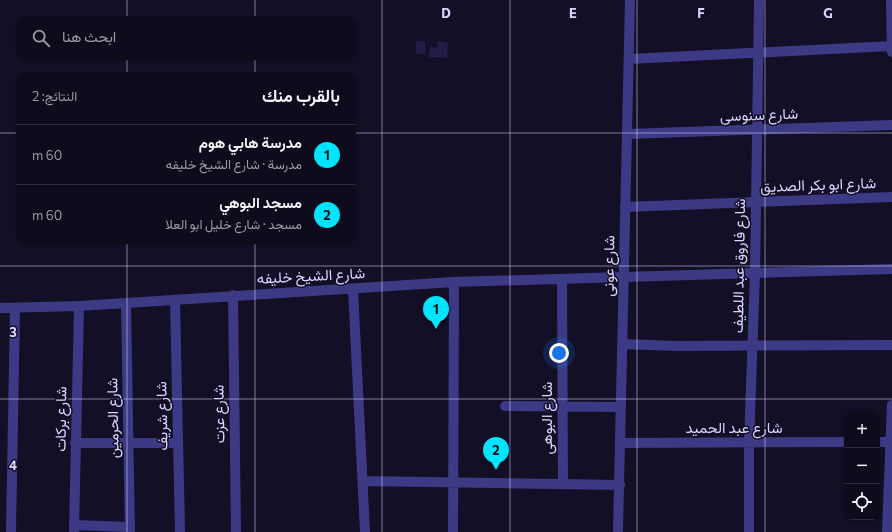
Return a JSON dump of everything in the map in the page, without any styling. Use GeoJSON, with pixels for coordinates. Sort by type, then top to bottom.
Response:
{"type":"FeatureCollection","features":[{"type":"Feature","properties":{"kind":"street","name":"شارع عونى"},"geometry":{"type":"LineString","coordinates":[[618,532],[630,0]]}},
{"type":"Feature","properties":{"kind":"street","name":"شارع فاروق عبد اللطيف"},"geometry":{"type":"LineString","coordinates":[[749,532],[749,442],[755,274],[759,0]]}},
{"type":"Feature","properties":{"kind":"street"},"geometry":{"type":"LineString","coordinates":[[891,0],[892,52]]}},
{"type":"Feature","properties":{"kind":"street"},"geometry":{"type":"LineString","coordinates":[[628,58],[892,46]]}},
{"type":"Feature","properties":{"kind":"street","name":"شارع سنوسى"},"geometry":{"type":"LineString","coordinates":[[627,134],[892,125]]}},
{"type":"Feature","properties":{"kind":"street","name":"شارع ابو بكر الصديق"},"geometry":{"type":"LineString","coordinates":[[625,207],[892,197]]}},
{"type":"Feature","properties":{"kind":"street","name":"شارع الشيخ خليفه"},"geometry":{"type":"LineString","coordinates":[[0,308],[79,306],[454,282],[892,269]]}},
{"type":"Feature","properties":{"kind":"street","name":"شارع البوهى"},"geometry":{"type":"LineString","coordinates":[[562,279],[563,484]]}},
{"type":"Feature","properties":{"kind":"street"},"geometry":{"type":"LineString","coordinates":[[453,532],[454,282]]}},
{"type":"Feature","properties":{"kind":"street"},"geometry":{"type":"LineString","coordinates":[[353,288],[365,532]]}},
{"type":"Feature","properties":{"kind":"street","name":"شارع عزت"},"geometry":{"type":"LineString","coordinates":[[234,295],[236,532]]}},
{"type":"Feature","properties":{"kind":"street","name":"شارع شريف"},"geometry":{"type":"LineString","coordinates":[[175,300],[180,532]]}},
{"type":"Feature","properties":{"kind":"street","name":"شارع الحرمين"},"geometry":{"type":"LineString","coordinates":[[126,303],[130,529]]}},
{"type":"Feature","properties":{"kind":"street","name":"شارع بركات"},"geometry":{"type":"LineString","coordinates":[[75,528],[75,443],[79,306]]}},
{"type":"Feature","properties":{"kind":"street"},"geometry":{"type":"LineString","coordinates":[[11,532],[14,308]]}},
{"type":"Feature","properties":{"kind":"street"},"geometry":{"type":"LineString","coordinates":[[622,344],[892,345]]}},
{"type":"Feature","properties":{"kind":"street"},"geometry":{"type":"LineString","coordinates":[[887,532],[892,405]]}},
{"type":"Feature","properties":{"kind":"street"},"geometry":{"type":"LineString","coordinates":[[505,406],[621,407]]}},
{"type":"Feature","properties":{"kind":"street","name":"شارع عبد الحميد"},"geometry":{"type":"LineString","coordinates":[[620,443],[844,442]]}},
{"type":"Feature","properties":{"kind":"street"},"geometry":{"type":"LineString","coordinates":[[880,442],[891,442]]}},
{"type":"Feature","properties":{"kind":"street"},"geometry":{"type":"LineString","coordinates":[[75,443],[178,443]]}},
{"type":"Feature","properties":{"kind":"street"},"geometry":{"type":"LineString","coordinates":[[363,481],[620,485]]}},
{"type":"Feature","properties":{"kind":"street"},"geometry":{"type":"LineString","coordinates":[[75,528],[130,529]]}},
{"type":"Feature","properties":{"kind":"building"},"geometry":{"type":"Polygon","coordinates":[[[416,41],[425,41],[425,54],[416,54],[416,41]]]}},
{"type":"Feature","properties":{"kind":"building"},"geometry":{"type":"Polygon","coordinates":[[[438,41],[448,42],[447,58],[429,57],[430,47],[437,48],[438,41]]]}},
{"type":"Feature","properties":{"kind":"place","name":"مدرسة هابي هوم"},"geometry":{"type":"Point","coordinates":[436,329]}},
{"type":"Feature","properties":{"kind":"place","name":"مسجد البوهي"},"geometry":{"type":"Point","coordinates":[496,470]}}]}
